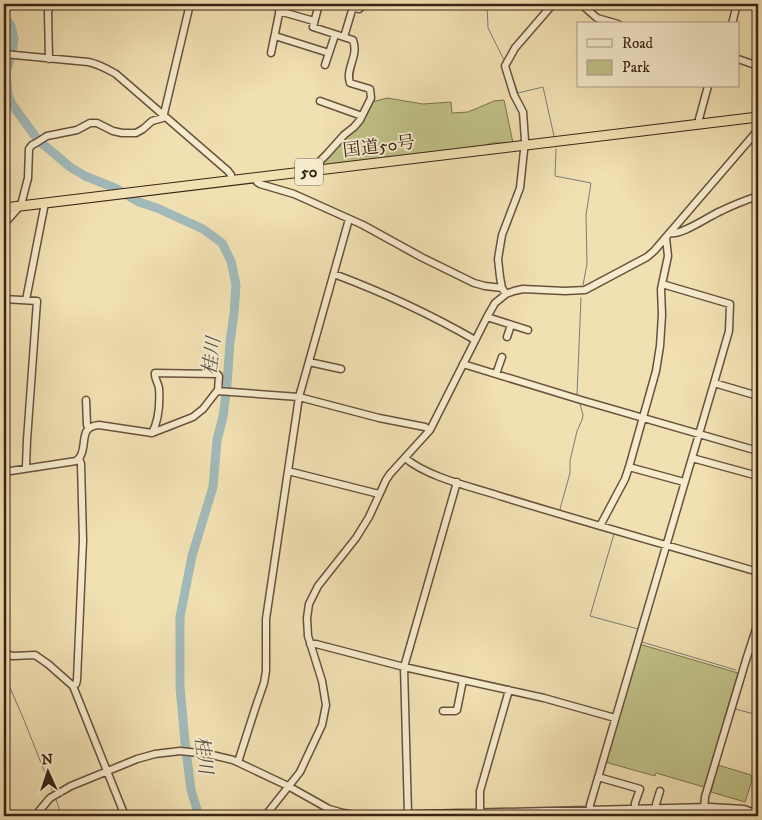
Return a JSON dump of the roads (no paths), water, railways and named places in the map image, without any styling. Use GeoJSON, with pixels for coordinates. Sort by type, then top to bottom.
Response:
{"type":"FeatureCollection","features":[{"type":"Feature","properties":{"kind":"highway","name":"国道50号"},"geometry":{"type":"LineString","coordinates":[[4,208],[758,117]]}},
{"type":"Feature","properties":{"kind":"street"},"geometry":{"type":"LineString","coordinates":[[49,59],[48,12],[51,4]]}},
{"type":"Feature","properties":{"kind":"street"},"geometry":{"type":"LineString","coordinates":[[4,224],[20,206],[22,201],[28,178],[29,149],[32,145],[46,136],[77,130],[90,123],[97,123],[122,133],[136,133],[152,121],[163,118],[190,4]]}},
{"type":"Feature","properties":{"kind":"street"},"geometry":{"type":"LineString","coordinates":[[271,53],[281,4]]}},
{"type":"Feature","properties":{"kind":"street"},"geometry":{"type":"LineString","coordinates":[[314,171],[317,164],[357,124],[371,98],[370,89],[350,83],[348,77],[356,52],[353,40],[314,28],[313,25],[319,4]]}},
{"type":"Feature","properties":{"kind":"street"},"geometry":{"type":"LineString","coordinates":[[342,4],[359,8],[362,7],[362,4]]}},
{"type":"Feature","properties":{"kind":"street"},"geometry":{"type":"LineString","coordinates":[[265,816],[300,772],[322,725],[326,705],[324,688],[310,644],[307,626],[307,610],[311,598],[318,586],[356,538],[369,517],[390,474],[430,430],[487,317],[504,291],[498,259],[500,242],[520,188],[525,141],[523,112],[514,95],[504,66],[515,48],[553,4]]}},
{"type":"Feature","properties":{"kind":"street"},"geometry":{"type":"LineString","coordinates":[[581,4],[597,21]]}},
{"type":"Feature","properties":{"kind":"street"},"geometry":{"type":"LineString","coordinates":[[732,22],[737,4]]}},
{"type":"Feature","properties":{"kind":"street"},"geometry":{"type":"LineString","coordinates":[[344,37],[353,7]]}},
{"type":"Feature","properties":{"kind":"street"},"geometry":{"type":"LineString","coordinates":[[279,12],[314,21]]}},
{"type":"Feature","properties":{"kind":"street"},"geometry":{"type":"LineString","coordinates":[[325,66],[334,35]]}},
{"type":"Feature","properties":{"kind":"street"},"geometry":{"type":"LineString","coordinates":[[275,36],[329,53]]}},
{"type":"Feature","properties":{"kind":"street"},"geometry":{"type":"LineString","coordinates":[[4,54],[88,62],[116,74],[228,171],[232,181]]}},
{"type":"Feature","properties":{"kind":"street"},"geometry":{"type":"LineString","coordinates":[[740,60],[758,66]]}},
{"type":"Feature","properties":{"kind":"street"},"geometry":{"type":"LineString","coordinates":[[699,125],[707,88]]}},
{"type":"Feature","properties":{"kind":"street"},"geometry":{"type":"LineString","coordinates":[[320,101],[362,116]]}},
{"type":"Feature","properties":{"kind":"street"},"geometry":{"type":"LineString","coordinates":[[256,178],[256,182],[260,184],[294,194],[364,225],[474,283],[504,291],[522,289],[581,291],[590,288],[654,251],[758,130]]}},
{"type":"Feature","properties":{"kind":"street"},"geometry":{"type":"LineString","coordinates":[[668,235],[675,234],[721,210],[758,196]]}},
{"type":"Feature","properties":{"kind":"street"},"geometry":{"type":"LineString","coordinates":[[26,300],[45,203]]}},
{"type":"Feature","properties":{"kind":"street"},"geometry":{"type":"LineString","coordinates":[[238,762],[264,683],[266,671],[266,619],[299,397],[349,219]]}},
{"type":"Feature","properties":{"kind":"street"},"geometry":{"type":"LineString","coordinates":[[600,526],[625,479],[656,370],[660,346],[662,284],[668,256],[668,235]]}},
{"type":"Feature","properties":{"kind":"street"},"geometry":{"type":"LineString","coordinates":[[334,274],[402,302],[475,340]]}},
{"type":"Feature","properties":{"kind":"street"},"geometry":{"type":"LineString","coordinates":[[589,814],[615,718],[729,331],[730,304],[662,284]]}},
{"type":"Feature","properties":{"kind":"street"},"geometry":{"type":"LineString","coordinates":[[4,298],[38,301],[26,468]]}},
{"type":"Feature","properties":{"kind":"street"},"geometry":{"type":"LineString","coordinates":[[487,317],[528,330]]}},
{"type":"Feature","properties":{"kind":"street"},"geometry":{"type":"LineString","coordinates":[[507,337],[511,325]]}},
{"type":"Feature","properties":{"kind":"street"},"geometry":{"type":"LineString","coordinates":[[496,374],[502,356]]}},
{"type":"Feature","properties":{"kind":"street"},"geometry":{"type":"LineString","coordinates":[[309,362],[341,369]]}},
{"type":"Feature","properties":{"kind":"street"},"geometry":{"type":"LineString","coordinates":[[463,364],[758,451]]}},
{"type":"Feature","properties":{"kind":"street"},"geometry":{"type":"LineString","coordinates":[[152,433],[159,402],[158,387],[154,377],[155,373],[217,374],[219,376],[219,391]]}},
{"type":"Feature","properties":{"kind":"street"},"geometry":{"type":"LineString","coordinates":[[714,383],[758,396]]}},
{"type":"Feature","properties":{"kind":"street"},"geometry":{"type":"LineString","coordinates":[[4,472],[76,461],[82,454],[84,435],[91,426],[99,425],[152,433],[193,417],[219,391],[299,397],[425,427],[430,430]]}},
{"type":"Feature","properties":{"kind":"street"},"geometry":{"type":"LineString","coordinates":[[86,400],[87,425],[89,428]]}},
{"type":"Feature","properties":{"kind":"street"},"geometry":{"type":"LineString","coordinates":[[73,686],[77,680],[83,540],[81,464],[79,458]]}},
{"type":"Feature","properties":{"kind":"street"},"geometry":{"type":"LineString","coordinates":[[405,458],[424,470],[457,482],[758,572]]}},
{"type":"Feature","properties":{"kind":"street"},"geometry":{"type":"LineString","coordinates":[[692,458],[758,476]]}},
{"type":"Feature","properties":{"kind":"street"},"geometry":{"type":"LineString","coordinates":[[629,467],[684,482]]}},
{"type":"Feature","properties":{"kind":"street"},"geometry":{"type":"LineString","coordinates":[[288,471],[379,494]]}},
{"type":"Feature","properties":{"kind":"street"},"geometry":{"type":"LineString","coordinates":[[408,814],[404,667],[457,482]]}},
{"type":"Feature","properties":{"kind":"street"},"geometry":{"type":"LineString","coordinates":[[705,816],[705,797],[758,623]]}},
{"type":"Feature","properties":{"kind":"street"},"geometry":{"type":"LineString","coordinates":[[310,644],[314,643],[404,667],[544,698],[615,718]]}},
{"type":"Feature","properties":{"kind":"street"},"geometry":{"type":"LineString","coordinates":[[4,654],[13,656],[35,655],[73,686],[125,816]]}},
{"type":"Feature","properties":{"kind":"street"},"geometry":{"type":"LineString","coordinates":[[443,711],[457,710],[463,680]]}},
{"type":"Feature","properties":{"kind":"street"},"geometry":{"type":"LineString","coordinates":[[480,815],[480,793],[510,690]]}},
{"type":"Feature","properties":{"kind":"street"},"geometry":{"type":"LineString","coordinates":[[35,816],[54,796],[71,786],[131,761],[180,751],[219,756],[238,762],[329,808],[343,813],[363,816],[408,814],[589,814],[625,813],[635,809],[704,807],[737,808],[758,814]]}},
{"type":"Feature","properties":{"kind":"street"},"geometry":{"type":"LineString","coordinates":[[598,777],[640,789],[635,809]]}},
{"type":"Feature","properties":{"kind":"street"},"geometry":{"type":"LineString","coordinates":[[656,808],[660,791]]}},
{"type":"Feature","properties":{"kind":"waterway"},"geometry":{"type":"LineString","coordinates":[[487,4],[488,28],[504,60]]}},
{"type":"Feature","properties":{"kind":"waterway","name":"桂川"},"geometry":{"type":"LineString","coordinates":[[4,16],[11,26],[14,39],[6,73],[8,94],[11,103],[38,140],[70,167],[85,176],[115,188],[139,202],[203,229],[222,243],[231,261],[236,285],[234,314],[223,417],[217,440],[213,487],[192,556],[180,617],[180,687],[185,742],[191,790],[199,816]]}},
{"type":"Feature","properties":{"kind":"waterway"},"geometry":{"type":"LineString","coordinates":[[510,70],[518,93],[543,87],[554,136]]}},
{"type":"Feature","properties":{"kind":"waterway"},"geometry":{"type":"LineString","coordinates":[[556,149],[555,176],[591,183],[586,215],[587,264],[583,285]]}},
{"type":"Feature","properties":{"kind":"waterway"},"geometry":{"type":"LineString","coordinates":[[577,395],[581,298]]}},
{"type":"Feature","properties":{"kind":"waterway"},"geometry":{"type":"LineString","coordinates":[[561,510],[570,473],[570,461],[583,415],[580,404]]}},
{"type":"Feature","properties":{"kind":"waterway"},"geometry":{"type":"LineString","coordinates":[[566,520],[614,534],[590,616],[638,629]]}},
{"type":"Feature","properties":{"kind":"waterway"},"geometry":{"type":"LineString","coordinates":[[641,640],[642,642],[736,670]]}},
{"type":"Feature","properties":{"kind":"waterway"},"geometry":{"type":"LineString","coordinates":[[746,673],[735,709],[758,715]]}},
{"type":"Feature","properties":{"kind":"waterway"},"geometry":{"type":"LineString","coordinates":[[4,674],[53,793]]}},
{"type":"Feature","properties":{"kind":"waterway"},"geometry":{"type":"LineString","coordinates":[[758,763],[755,768],[758,777]]}},
{"type":"Feature","properties":{"kind":"waterway"},"geometry":{"type":"LineString","coordinates":[[55,797],[62,816]]}}]}
